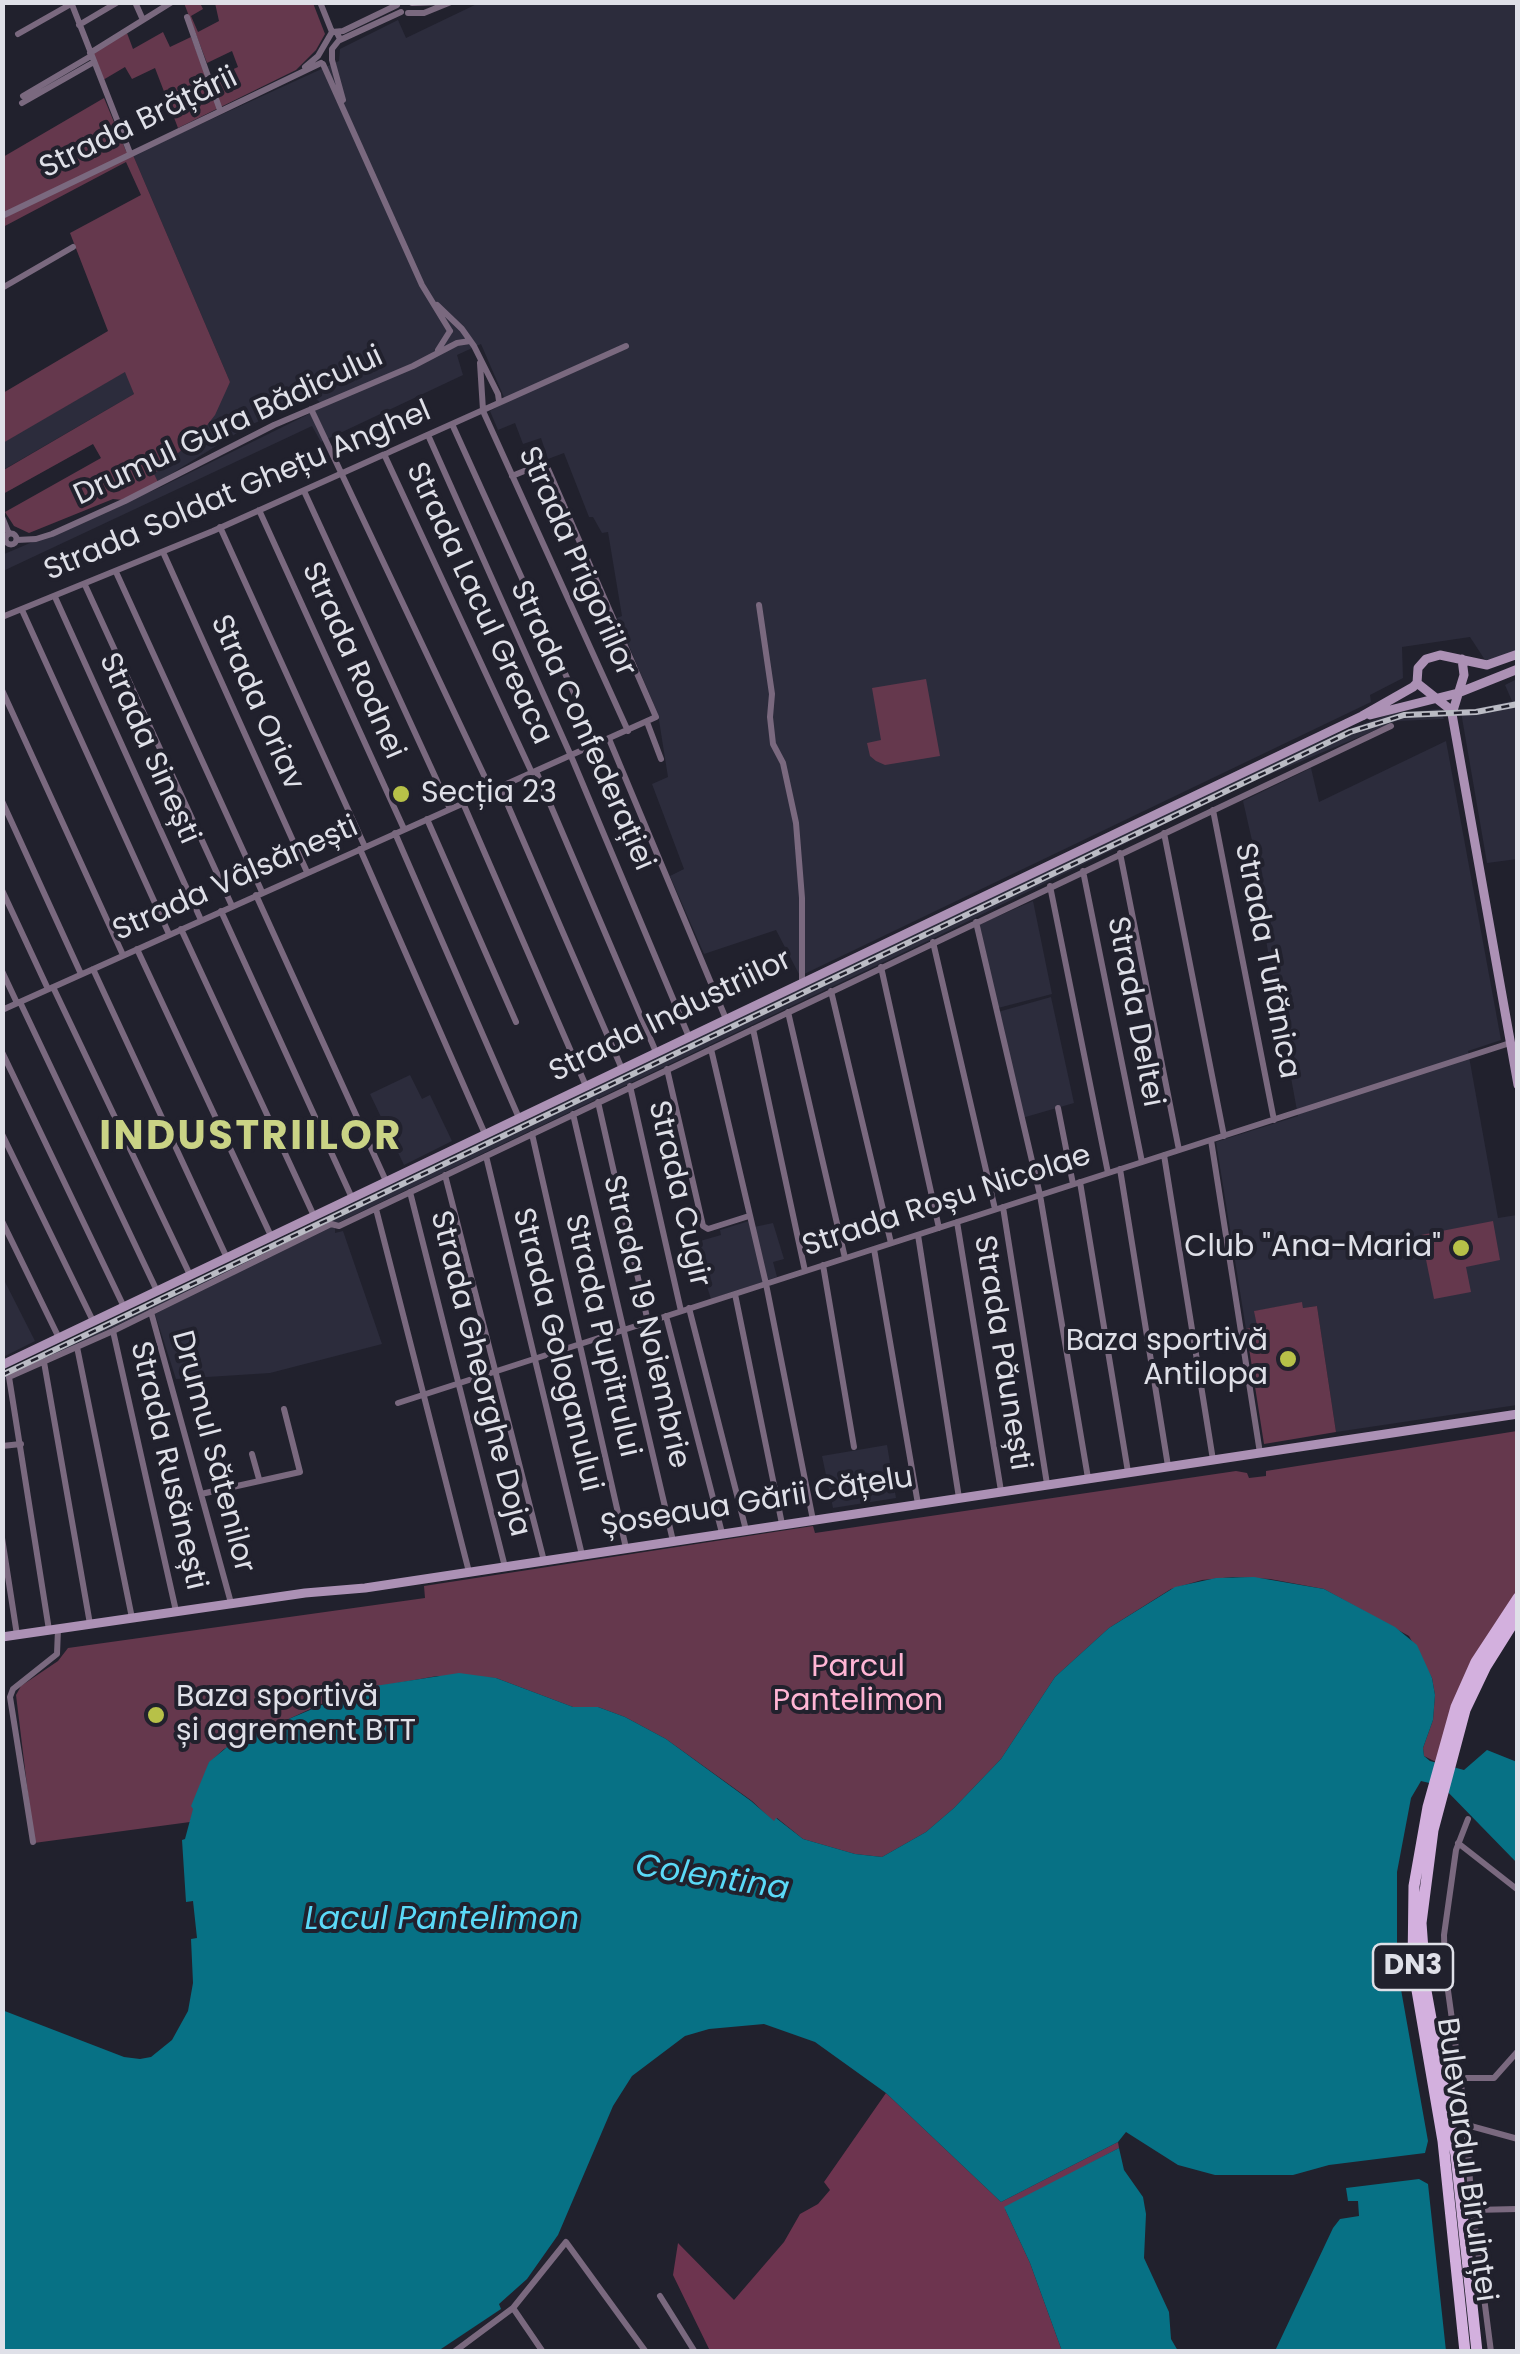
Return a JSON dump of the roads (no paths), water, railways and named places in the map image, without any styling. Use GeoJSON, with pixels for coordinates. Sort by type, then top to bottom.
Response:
{"type":"FeatureCollection","features":[{"type":"Feature","properties":{"kind":"main road","name":"Strada Industriilor"},"geometry":{"type":"LineString","coordinates":[[2,1365],[1362,716],[1417,683],[1421,663],[1440,654],[1462,659]]}},
{"type":"Feature","properties":{"kind":"main road"},"geometry":{"type":"LineString","coordinates":[[1518,654],[1487,665],[1462,659],[1464,675],[1451,710],[1518,1086]]}},
{"type":"Feature","properties":{"kind":"main road","name":"Strada Industriilor"},"geometry":{"type":"LineString","coordinates":[[1362,716],[1458,693],[1518,669]]}},
{"type":"Feature","properties":{"kind":"main road"},"geometry":{"type":"LineString","coordinates":[[1417,683],[1451,710]]}},
{"type":"Feature","properties":{"kind":"main road","name":"Șoseaua Gării Cățelu"},"geometry":{"type":"LineString","coordinates":[[2,1637],[505,1567],[1518,1414]]}},
{"type":"Feature","properties":{"kind":"main road","name":"DN3"},"geometry":{"type":"LineString","coordinates":[[1451,1741],[1464,1684],[1518,1598]]}},
{"type":"Feature","properties":{"kind":"main road","name":"DN3"},"geometry":{"type":"LineString","coordinates":[[1451,1741],[1474,1689],[1518,1615]]}},
{"type":"Feature","properties":{"kind":"main road","name":"Bulevardul Biruinței"},"geometry":{"type":"LineString","coordinates":[[1451,1741],[1424,1850],[1412,1922],[1413,1967],[1446,2165],[1465,2352]]}},
{"type":"Feature","properties":{"kind":"main road","name":"Bulevardul Biruinței"},"geometry":{"type":"LineString","coordinates":[[1424,1850],[1422,1955],[1461,2196],[1476,2352]]}},
{"type":"Feature","properties":{"kind":"main road","name":"DN3"},"geometry":{"type":"LineString","coordinates":[[1446,2165],[1454,2168],[1461,2196]]}},
{"type":"Feature","properties":{"kind":"street"},"geometry":{"type":"LineString","coordinates":[[79,25],[118,2]]}},
{"type":"Feature","properties":{"kind":"street"},"geometry":{"type":"LineString","coordinates":[[135,2],[143,20]]}},
{"type":"Feature","properties":{"kind":"street"},"geometry":{"type":"LineString","coordinates":[[22,100],[172,2]]}},
{"type":"Feature","properties":{"kind":"street"},"geometry":{"type":"LineString","coordinates":[[320,2],[336,35],[332,60],[349,121]]}},
{"type":"Feature","properties":{"kind":"street"},"geometry":{"type":"LineString","coordinates":[[442,2],[412,3],[336,35],[321,61],[427,296],[450,334],[463,337]]}},
{"type":"Feature","properties":{"kind":"street"},"geometry":{"type":"LineString","coordinates":[[401,8],[426,12],[451,2]]}},
{"type":"Feature","properties":{"kind":"street"},"geometry":{"type":"LineString","coordinates":[[18,34],[71,3],[130,153]]}},
{"type":"Feature","properties":{"kind":"street"},"geometry":{"type":"LineString","coordinates":[[187,17],[220,110]]}},
{"type":"Feature","properties":{"kind":"street","name":"Strada Brățării"},"geometry":{"type":"LineString","coordinates":[[2,216],[321,61],[332,60]]}},
{"type":"Feature","properties":{"kind":"street"},"geometry":{"type":"LineString","coordinates":[[2,288],[73,247]]}},
{"type":"Feature","properties":{"kind":"street"},"geometry":{"type":"LineString","coordinates":[[427,296],[480,356],[497,392]]}},
{"type":"Feature","properties":{"kind":"street"},"geometry":{"type":"LineString","coordinates":[[450,334],[463,337]]}},
{"type":"Feature","properties":{"kind":"street"},"geometry":{"type":"LineString","coordinates":[[434,355],[450,334]]}},
{"type":"Feature","properties":{"kind":"street","name":"Drumul Gura Bădicului"},"geometry":{"type":"LineString","coordinates":[[5,546],[14,544],[13,537],[44,537],[84,520],[312,409],[434,355],[463,337]]}},
{"type":"Feature","properties":{"kind":"street","name":"Strada Soldat Ghețu Anghel"},"geometry":{"type":"LineString","coordinates":[[2,617],[220,528],[452,424],[488,403],[626,346]]}},
{"type":"Feature","properties":{"kind":"street"},"geometry":{"type":"LineString","coordinates":[[480,356],[488,403]]}},
{"type":"Feature","properties":{"kind":"street"},"geometry":{"type":"LineString","coordinates":[[488,403],[489,390],[497,392]]}},
{"type":"Feature","properties":{"kind":"street"},"geometry":{"type":"LineString","coordinates":[[488,403],[497,392]]}},
{"type":"Feature","properties":{"kind":"street","name":"Strada Prigoriilor"},"geometry":{"type":"LineString","coordinates":[[488,403],[512,476],[628,731]]}},
{"type":"Feature","properties":{"kind":"street"},"geometry":{"type":"LineString","coordinates":[[312,409],[491,790]]}},
{"type":"Feature","properties":{"kind":"street"},"geometry":{"type":"LineString","coordinates":[[452,424],[597,744]]}},
{"type":"Feature","properties":{"kind":"street","name":"Strada Confederației"},"geometry":{"type":"LineString","coordinates":[[428,435],[571,756],[689,1036]]}},
{"type":"Feature","properties":{"kind":"street","name":"Strada Lacul Greaca"},"geometry":{"type":"LineString","coordinates":[[384,454],[534,772],[656,1052]]}},
{"type":"Feature","properties":{"kind":"street"},"geometry":{"type":"LineString","coordinates":[[512,476],[538,465],[548,468],[656,714],[650,721],[661,759]]}},
{"type":"Feature","properties":{"kind":"street"},"geometry":{"type":"LineString","coordinates":[[304,490],[450,808]]}},
{"type":"Feature","properties":{"kind":"street","name":"Strada Rodnei"},"geometry":{"type":"LineString","coordinates":[[259,510],[404,829]]}},
{"type":"Feature","properties":{"kind":"street"},"geometry":{"type":"LineString","coordinates":[[2,517],[13,537]]}},
{"type":"Feature","properties":{"kind":"street"},"geometry":{"type":"LineString","coordinates":[[220,528],[485,1134]]}},
{"type":"Feature","properties":{"kind":"street","name":"Strada Oriav"},"geometry":{"type":"LineString","coordinates":[[163,552],[308,872]]}},
{"type":"Feature","properties":{"kind":"street"},"geometry":{"type":"LineString","coordinates":[[116,572],[386,1181]]}},
{"type":"Feature","properties":{"kind":"street"},"geometry":{"type":"LineString","coordinates":[[85,585],[232,906]]}},
{"type":"Feature","properties":{"kind":"street","name":"Strada Sinești"},"geometry":{"type":"LineString","coordinates":[[55,597],[201,920]]}},
{"type":"Feature","properties":{"kind":"street"},"geometry":{"type":"LineString","coordinates":[[759,605],[772,694],[774,744],[783,763],[796,823],[802,982]]}},
{"type":"Feature","properties":{"kind":"street"},"geometry":{"type":"LineString","coordinates":[[22,610],[169,934]]}},
{"type":"Feature","properties":{"kind":"street"},"geometry":{"type":"LineString","coordinates":[[2,690],[123,955]]}},
{"type":"Feature","properties":{"kind":"street","name":"Strada Vâlsănești"},"geometry":{"type":"LineString","coordinates":[[2,1010],[650,721]]}},
{"type":"Feature","properties":{"kind":"street"},"geometry":{"type":"LineString","coordinates":[[33,1842],[10,1697],[12,1688],[57,1654],[9,1377],[113,1331],[331,1224],[339,1226],[1392,726]]}},
{"type":"Feature","properties":{"kind":"street"},"geometry":{"type":"LineString","coordinates":[[609,739],[726,1019]]}},
{"type":"Feature","properties":{"kind":"street"},"geometry":{"type":"LineString","coordinates":[[500,786],[622,1069]]}},
{"type":"Feature","properties":{"kind":"street"},"geometry":{"type":"LineString","coordinates":[[2,802],[81,974]]}},
{"type":"Feature","properties":{"kind":"street"},"geometry":{"type":"LineString","coordinates":[[463,803],[586,1086]]}},
{"type":"Feature","properties":{"kind":"street","name":"Strada Tufănica"},"geometry":{"type":"LineString","coordinates":[[1213,810],[1274,1120]]}},
{"type":"Feature","properties":{"kind":"street"},"geometry":{"type":"LineString","coordinates":[[427,819],[516,1022]]}},
{"type":"Feature","properties":{"kind":"street"},"geometry":{"type":"LineString","coordinates":[[395,833],[518,1118]]}},
{"type":"Feature","properties":{"kind":"street"},"geometry":{"type":"LineString","coordinates":[[1164,833],[1224,1136]]}},
{"type":"Feature","properties":{"kind":"street"},"geometry":{"type":"LineString","coordinates":[[1120,853],[1180,1150]]}},
{"type":"Feature","properties":{"kind":"street","name":"Strada Deltei"},"geometry":{"type":"LineString","coordinates":[[1083,871],[1142,1162]]}},
{"type":"Feature","properties":{"kind":"street"},"geometry":{"type":"LineString","coordinates":[[1050,886],[1108,1173]]}},
{"type":"Feature","properties":{"kind":"street"},"geometry":{"type":"LineString","coordinates":[[2,890],[190,1275]]}},
{"type":"Feature","properties":{"kind":"street"},"geometry":{"type":"LineString","coordinates":[[221,911],[352,1198]]}},
{"type":"Feature","properties":{"kind":"street"},"geometry":{"type":"LineString","coordinates":[[976,922],[1040,1195],[1088,1478]]}},
{"type":"Feature","properties":{"kind":"street"},"geometry":{"type":"LineString","coordinates":[[182,929],[314,1216]]}},
{"type":"Feature","properties":{"kind":"street"},"geometry":{"type":"LineString","coordinates":[[932,942],[999,1208],[1047,1484]]}},
{"type":"Feature","properties":{"kind":"street"},"geometry":{"type":"LineString","coordinates":[[137,949],[271,1236]]}},
{"type":"Feature","properties":{"kind":"street"},"geometry":{"type":"LineString","coordinates":[[803,960],[815,976]]}},
{"type":"Feature","properties":{"kind":"street"},"geometry":{"type":"LineString","coordinates":[[881,967],[940,1228]]}},
{"type":"Feature","properties":{"kind":"street"},"geometry":{"type":"LineString","coordinates":[[93,969],[227,1258]]}},
{"type":"Feature","properties":{"kind":"street"},"geometry":{"type":"LineString","coordinates":[[2,972],[157,1291]]}},
{"type":"Feature","properties":{"kind":"street"},"geometry":{"type":"LineString","coordinates":[[831,991],[892,1243]]}},
{"type":"Feature","properties":{"kind":"street"},"geometry":{"type":"LineString","coordinates":[[788,1012],[846,1258]]}},
{"type":"Feature","properties":{"kind":"street"},"geometry":{"type":"LineString","coordinates":[[753,1029],[805,1271]]}},
{"type":"Feature","properties":{"kind":"street","name":"Strada Roșu Nicolae"},"geometry":{"type":"LineString","coordinates":[[398,1403],[1510,1043]]}},
{"type":"Feature","properties":{"kind":"street"},"geometry":{"type":"LineString","coordinates":[[711,1048],[766,1284],[812,1520]]}},
{"type":"Feature","properties":{"kind":"street"},"geometry":{"type":"LineString","coordinates":[[2,1052],[124,1306]]}},
{"type":"Feature","properties":{"kind":"street"},"geometry":{"type":"LineString","coordinates":[[667,1069],[703,1226],[708,1229],[750,1216]]}},
{"type":"Feature","properties":{"kind":"street","name":"Strada Cugir"},"geometry":{"type":"LineString","coordinates":[[630,1086],[685,1310],[746,1530]]}},
{"type":"Feature","properties":{"kind":"street"},"geometry":{"type":"LineString","coordinates":[[598,1102],[648,1322]]}},
{"type":"Feature","properties":{"kind":"street"},"geometry":{"type":"LineString","coordinates":[[1058,1108],[1076,1183],[1128,1472]]}},
{"type":"Feature","properties":{"kind":"street","name":"Strada 19 Noiembrie"},"geometry":{"type":"LineString","coordinates":[[574,1114],[673,1540]]}},
{"type":"Feature","properties":{"kind":"street"},"geometry":{"type":"LineString","coordinates":[[2,1134],[94,1322]]}},
{"type":"Feature","properties":{"kind":"street","name":"Strada Pupitrului"},"geometry":{"type":"LineString","coordinates":[[532,1134],[626,1548]]}},
{"type":"Feature","properties":{"kind":"street"},"geometry":{"type":"LineString","coordinates":[[1211,1140],[1260,1452]]}},
{"type":"Feature","properties":{"kind":"street"},"geometry":{"type":"LineString","coordinates":[[1164,1155],[1213,1460]]}},
{"type":"Feature","properties":{"kind":"street","name":"Strada Gologanului"},"geometry":{"type":"LineString","coordinates":[[486,1156],[582,1555]]}},
{"type":"Feature","properties":{"kind":"street"},"geometry":{"type":"LineString","coordinates":[[1120,1169],[1168,1466]]}},
{"type":"Feature","properties":{"kind":"street"},"geometry":{"type":"LineString","coordinates":[[445,1176],[544,1561]]}},
{"type":"Feature","properties":{"kind":"street","name":"Strada Gheorghe Doja"},"geometry":{"type":"LineString","coordinates":[[410,1192],[505,1567]]}},
{"type":"Feature","properties":{"kind":"street"},"geometry":{"type":"LineString","coordinates":[[376,1208],[469,1572]]}},
{"type":"Feature","properties":{"kind":"street"},"geometry":{"type":"LineString","coordinates":[[2,1221],[59,1338]]}},
{"type":"Feature","properties":{"kind":"street","name":"Strada Păunești"},"geometry":{"type":"LineString","coordinates":[[957,1222],[1000,1491]]}},
{"type":"Feature","properties":{"kind":"street"},"geometry":{"type":"LineString","coordinates":[[918,1234],[959,1498]]}},
{"type":"Feature","properties":{"kind":"street"},"geometry":{"type":"LineString","coordinates":[[874,1249],[918,1504]]}},
{"type":"Feature","properties":{"kind":"street"},"geometry":{"type":"LineString","coordinates":[[823,1265],[854,1446]]}},
{"type":"Feature","properties":{"kind":"street"},"geometry":{"type":"LineString","coordinates":[[735,1294],[782,1524]]}},
{"type":"Feature","properties":{"kind":"street","name":"Drumul Sătenilor"},"geometry":{"type":"LineString","coordinates":[[151,1312],[230,1604]]}},
{"type":"Feature","properties":{"kind":"street"},"geometry":{"type":"LineString","coordinates":[[666,1316],[722,1533]]}},
{"type":"Feature","properties":{"kind":"street","name":"Strada Rusănești"},"geometry":{"type":"LineString","coordinates":[[113,1331],[176,1611]]}},
{"type":"Feature","properties":{"kind":"street"},"geometry":{"type":"LineString","coordinates":[[77,1347],[132,1618]]}},
{"type":"Feature","properties":{"kind":"street"},"geometry":{"type":"LineString","coordinates":[[44,1362],[90,1624]]}},
{"type":"Feature","properties":{"kind":"street"},"geometry":{"type":"LineString","coordinates":[[201,1494],[300,1472],[284,1408]]}},
{"type":"Feature","properties":{"kind":"street"},"geometry":{"type":"LineString","coordinates":[[2,1446],[21,1444]]}},
{"type":"Feature","properties":{"kind":"street"},"geometry":{"type":"LineString","coordinates":[[252,1454],[259,1479]]}},
{"type":"Feature","properties":{"kind":"street"},"geometry":{"type":"LineString","coordinates":[[2,1538],[17,1635]]}},
{"type":"Feature","properties":{"kind":"street","name":"Bulevardul Biruinței"},"geometry":{"type":"LineString","coordinates":[[1468,1819],[1458,1843],[1444,1952],[1491,2352]]}},
{"type":"Feature","properties":{"kind":"street"},"geometry":{"type":"LineString","coordinates":[[1458,1843],[1518,1890]]}},
{"type":"Feature","properties":{"kind":"street"},"geometry":{"type":"LineString","coordinates":[[1460,2078],[1494,2078],[1518,2052]]}},
{"type":"Feature","properties":{"kind":"street"},"geometry":{"type":"LineString","coordinates":[[1466,2126],[1518,2140]]}},
{"type":"Feature","properties":{"kind":"street"},"geometry":{"type":"LineString","coordinates":[[1473,2210],[1518,2208]]}},
{"type":"Feature","properties":{"kind":"street"},"geometry":{"type":"LineString","coordinates":[[461,2350],[513,2308],[566,2242],[646,2352]]}},
{"type":"Feature","properties":{"kind":"street"},"geometry":{"type":"LineString","coordinates":[[660,2296],[695,2352]]}},
{"type":"Feature","properties":{"kind":"street"},"geometry":{"type":"LineString","coordinates":[[513,2308],[543,2352]]}},
{"type":"Feature","properties":{"kind":"water","name":"Lacul Pantelimon"},"geometry":{"type":"Polygon","coordinates":[[[1254,1577],[1324,1589],[1395,1627],[1417,1645],[1435,1695],[1433,1720],[1423,1748],[1430,1761],[1464,1770],[1487,1750],[1517,1762],[1517,1863],[1442,1786],[1421,1781],[1411,1798],[1397,1872],[1397,1967],[1428,2141],[1425,2153],[1329,2165],[1293,2175],[1215,2175],[1178,2165],[1126,2132],[1118,2142],[1001,2202],[886,2093],[815,2042],[764,2024],[709,2029],[685,2036],[632,2076],[613,2106],[558,2235],[527,2279],[499,2304],[501,2309],[438,2351],[3,2351],[2,2010],[124,2057],[151,2057],[172,2040],[188,2011],[193,1983],[191,1939],[197,1938],[193,1901],[186,1902],[182,1840],[209,1762],[232,1743],[362,1688],[459,1673],[496,1678],[573,1707],[598,1707],[625,1717],[666,1739],[803,1839],[855,1854],[882,1857],[926,1832],[954,1808],[1001,1759],[1055,1677],[1109,1628],[1175,1587],[1216,1578],[1254,1577]]]}},
{"type":"Feature","properties":{"kind":"water"},"geometry":{"type":"Polygon","coordinates":[[[1119,2148],[1124,2170],[1143,2197],[1144,2258],[1169,2312],[1171,2339],[1178,2351],[1062,2351],[1030,2263],[1004,2207],[1119,2148]]]}},
{"type":"Feature","properties":{"kind":"water"},"geometry":{"type":"Polygon","coordinates":[[[1419,2179],[1428,2184],[1446,2351],[1275,2351],[1333,2228],[1340,2219],[1359,2216],[1358,2201],[1348,2201],[1346,2188],[1419,2179]]]}},
{"type":"Feature","properties":{"kind":"railway"},"geometry":{"type":"LineString","coordinates":[[2,1375],[1350,732],[1404,715],[1476,712],[1518,704]]}},
{"type":"Feature","properties":{"kind":"place","name":"Secția 23"},"geometry":{"type":"Point","coordinates":[401,794]}},
{"type":"Feature","properties":{"kind":"place","name":"Club \"Ana-Maria\""},"geometry":{"type":"Point","coordinates":[1461,1248]}},
{"type":"Feature","properties":{"kind":"place","name":"Baza sportivă Antilopa"},"geometry":{"type":"Point","coordinates":[1288,1359]}},
{"type":"Feature","properties":{"kind":"place","name":"Baza sportivă și agrement BTT"},"geometry":{"type":"Point","coordinates":[156,1715]}},
{"type":"Feature","properties":{"kind":"district","name":"INDUSTRIILOR"},"geometry":{"type":"Point","coordinates":[251,1139]}},
{"type":"Feature","properties":{"kind":"park label","name":"Parcul Pantelimon"},"geometry":{"type":"Point","coordinates":[858,1685]}},
{"type":"Feature","properties":{"kind":"water label","name":"Colentina"},"geometry":{"type":"Point","coordinates":[712,1879]}}]}
